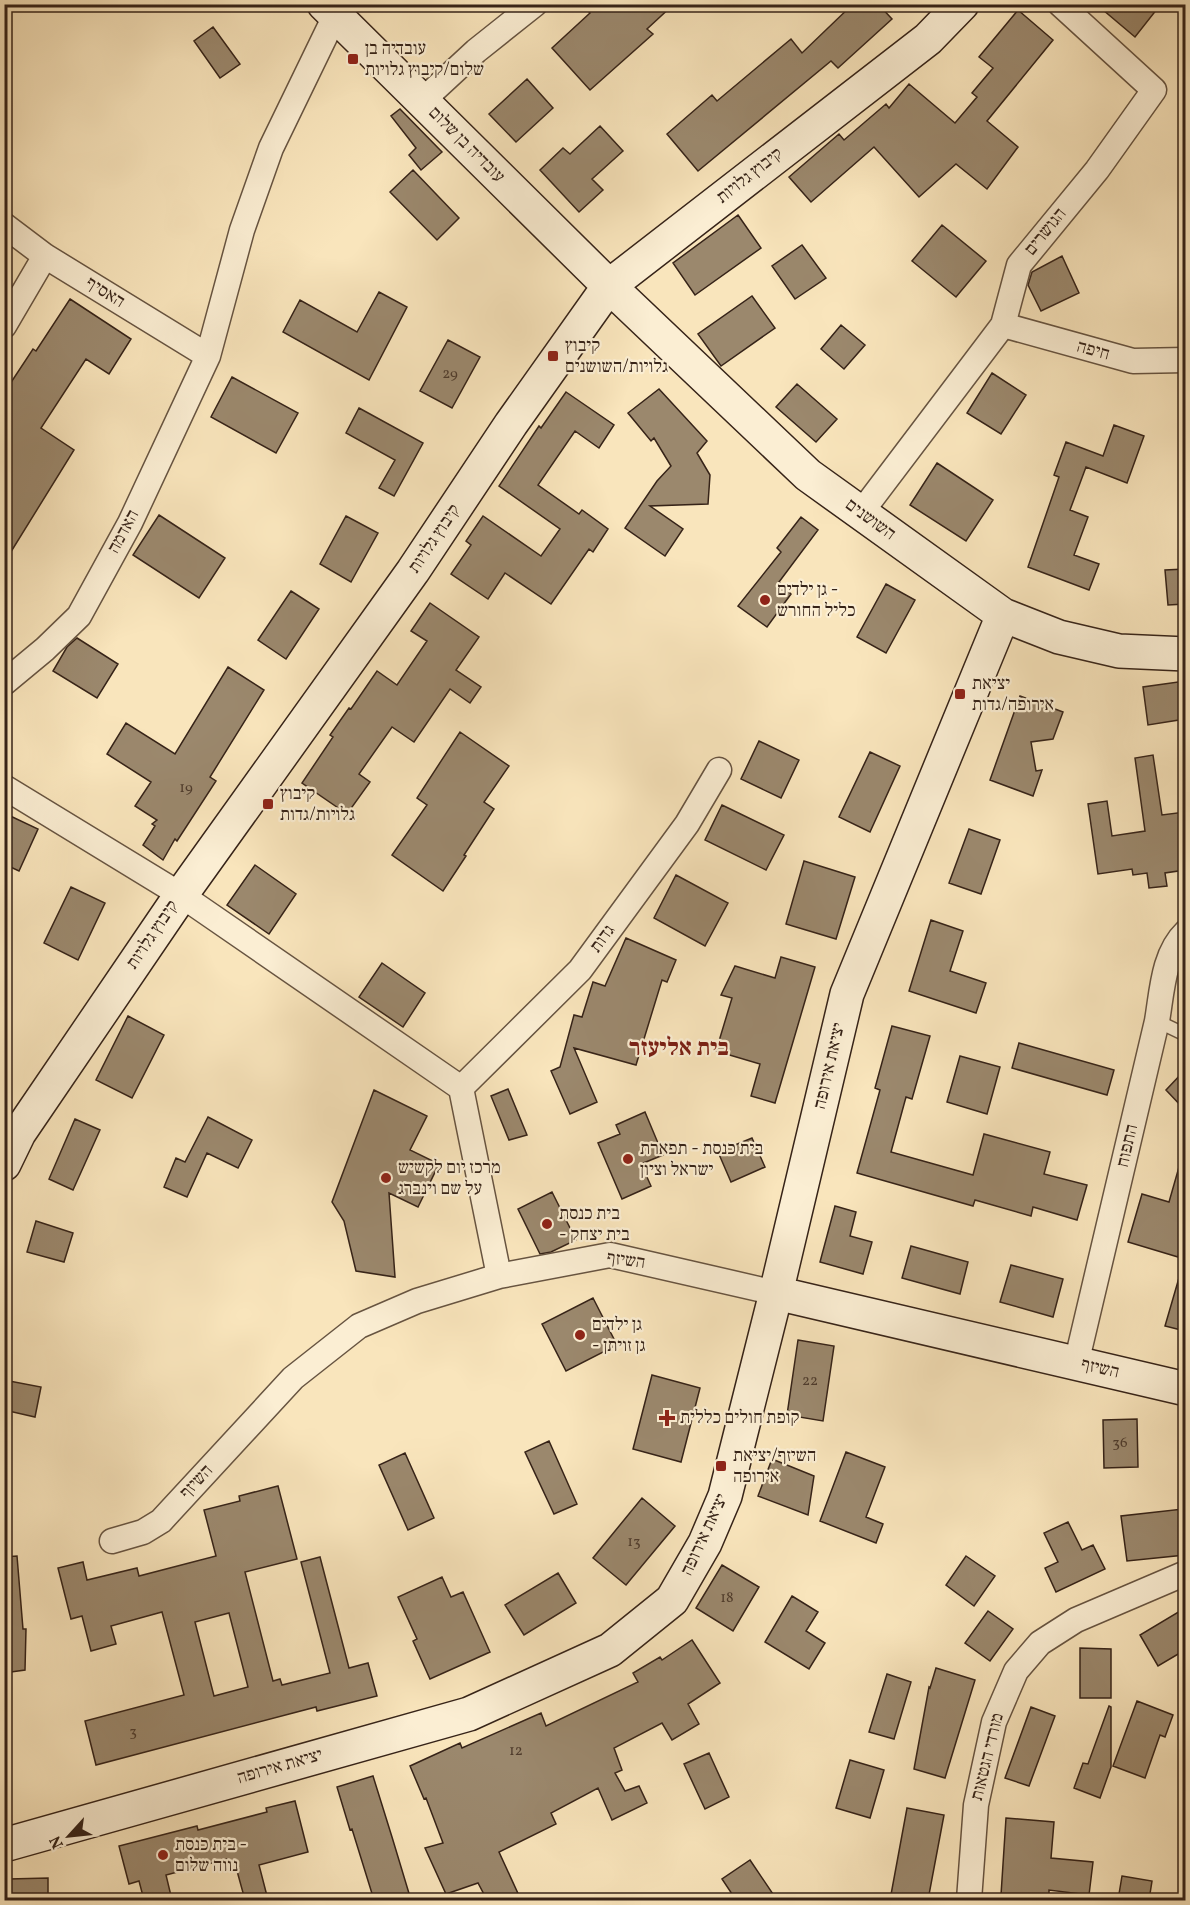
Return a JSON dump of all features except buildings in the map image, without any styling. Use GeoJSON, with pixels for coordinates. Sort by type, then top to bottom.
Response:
{"type":"FeatureCollection","features":[{"type":"Feature","properties":{"kind":"street"},"geometry":{"type":"LineString","coordinates":[[422,101],[476,51],[535,4]]}},
{"type":"Feature","properties":{"kind":"street","name":"קיבוץ גלויות"},"geometry":{"type":"LineString","coordinates":[[4,1164],[19,1133],[181,895],[413,571],[511,424],[609,286],[928,39],[962,4]]}},
{"type":"Feature","properties":{"kind":"street","name":"הגושרים"},"geometry":{"type":"LineString","coordinates":[[860,513],[1003,326],[1019,265],[1097,170],[1154,90],[1060,4]]}},
{"type":"Feature","properties":{"kind":"street","name":"עובדיה בן שלום"},"geometry":{"type":"LineString","coordinates":[[330,10],[609,286]]}},
{"type":"Feature","properties":{"kind":"street","name":"האדמה"},"geometry":{"type":"LineString","coordinates":[[4,683],[45,649],[79,616],[130,523],[208,356],[242,230],[271,148],[330,10]]}},
{"type":"Feature","properties":{"kind":"street","name":"האסיף"},"geometry":{"type":"LineString","coordinates":[[4,225],[45,256],[208,356]]}},
{"type":"Feature","properties":{"kind":"street"},"geometry":{"type":"LineString","coordinates":[[4,326],[45,256]]}},
{"type":"Feature","properties":{"kind":"street","name":"השושנים"},"geometry":{"type":"LineString","coordinates":[[609,286],[808,475],[1003,615],[1059,637],[1119,651],[1185,654]]}},
{"type":"Feature","properties":{"kind":"street","name":"חיפה"},"geometry":{"type":"LineString","coordinates":[[1003,326],[1133,361],[1185,360]]}},
{"type":"Feature","properties":{"kind":"street","name":"יציאת אירופה"},"geometry":{"type":"LineString","coordinates":[[4,1845],[469,1714],[610,1650],[672,1600],[705,1543],[725,1496],[847,994],[1003,615]]}},
{"type":"Feature","properties":{"kind":"street","name":"גדות"},"geometry":{"type":"LineString","coordinates":[[461,1088],[580,970],[687,824],[719,770]]}},
{"type":"Feature","properties":{"kind":"street"},"geometry":{"type":"LineString","coordinates":[[4,787],[181,895],[461,1088],[499,1276]]}},
{"type":"Feature","properties":{"kind":"street","name":"התפוח"},"geometry":{"type":"LineString","coordinates":[[1076,1364],[1157,1021],[1165,969],[1178,939],[1185,932]]}},
{"type":"Feature","properties":{"kind":"street","name":"השיזף"},"geometry":{"type":"LineString","coordinates":[[112,1541],[142,1532],[161,1521],[293,1378],[359,1326],[417,1301],[499,1276],[610,1255],[1185,1389]]}},
{"type":"Feature","properties":{"kind":"street","name":"מורדי הגטאות"},"geometry":{"type":"LineString","coordinates":[[969,1900],[976,1805],[994,1722],[1016,1671],[1040,1642],[1076,1620],[1185,1573]]}},
{"type":"Feature","properties":{"kind":"lane"},"geometry":{"type":"LineString","coordinates":[[1157,1021],[1185,1035]]}},
{"type":"Feature","properties":{"kind":"place","name":"עובדיה בן שלום/קיבוץ גלויות"},"geometry":{"type":"Point","coordinates":[353,59]}},
{"type":"Feature","properties":{"kind":"place","name":"קיבוץ גלויות/השושנים"},"geometry":{"type":"Point","coordinates":[553,356]}},
{"type":"Feature","properties":{"kind":"place","name":"גן ילדים - כליל החורש"},"geometry":{"type":"Point","coordinates":[765,600]}},
{"type":"Feature","properties":{"kind":"place","name":"יציאת אירופה/גדות"},"geometry":{"type":"Point","coordinates":[960,694]}},
{"type":"Feature","properties":{"kind":"place","name":"קיבוץ גלויות/גדות"},"geometry":{"type":"Point","coordinates":[268,804]}},
{"type":"Feature","properties":{"kind":"place","name":"בית כנסת - תפארת ישראל וציון"},"geometry":{"type":"Point","coordinates":[628,1159]}},
{"type":"Feature","properties":{"kind":"place","name":"מרכז יום לקשיש על שם וינברג"},"geometry":{"type":"Point","coordinates":[386,1178]}},
{"type":"Feature","properties":{"kind":"place","name":"בית כנסת - בית יצחק"},"geometry":{"type":"Point","coordinates":[547,1224]}},
{"type":"Feature","properties":{"kind":"place","name":"גן ילדים - גן זויתן"},"geometry":{"type":"Point","coordinates":[580,1335]}},
{"type":"Feature","properties":{"kind":"place","name":"קופת חולים כללית"},"geometry":{"type":"Point","coordinates":[667,1418]}},
{"type":"Feature","properties":{"kind":"place","name":"השיזף/יציאת אירופה"},"geometry":{"type":"Point","coordinates":[721,1466]}},
{"type":"Feature","properties":{"kind":"place","name":"בית כנסת - נווה שלום"},"geometry":{"type":"Point","coordinates":[163,1855]}},
{"type":"Feature","properties":{"kind":"district","name":"בית אליעזר"},"geometry":{"type":"Point","coordinates":[679,1049]}}]}
